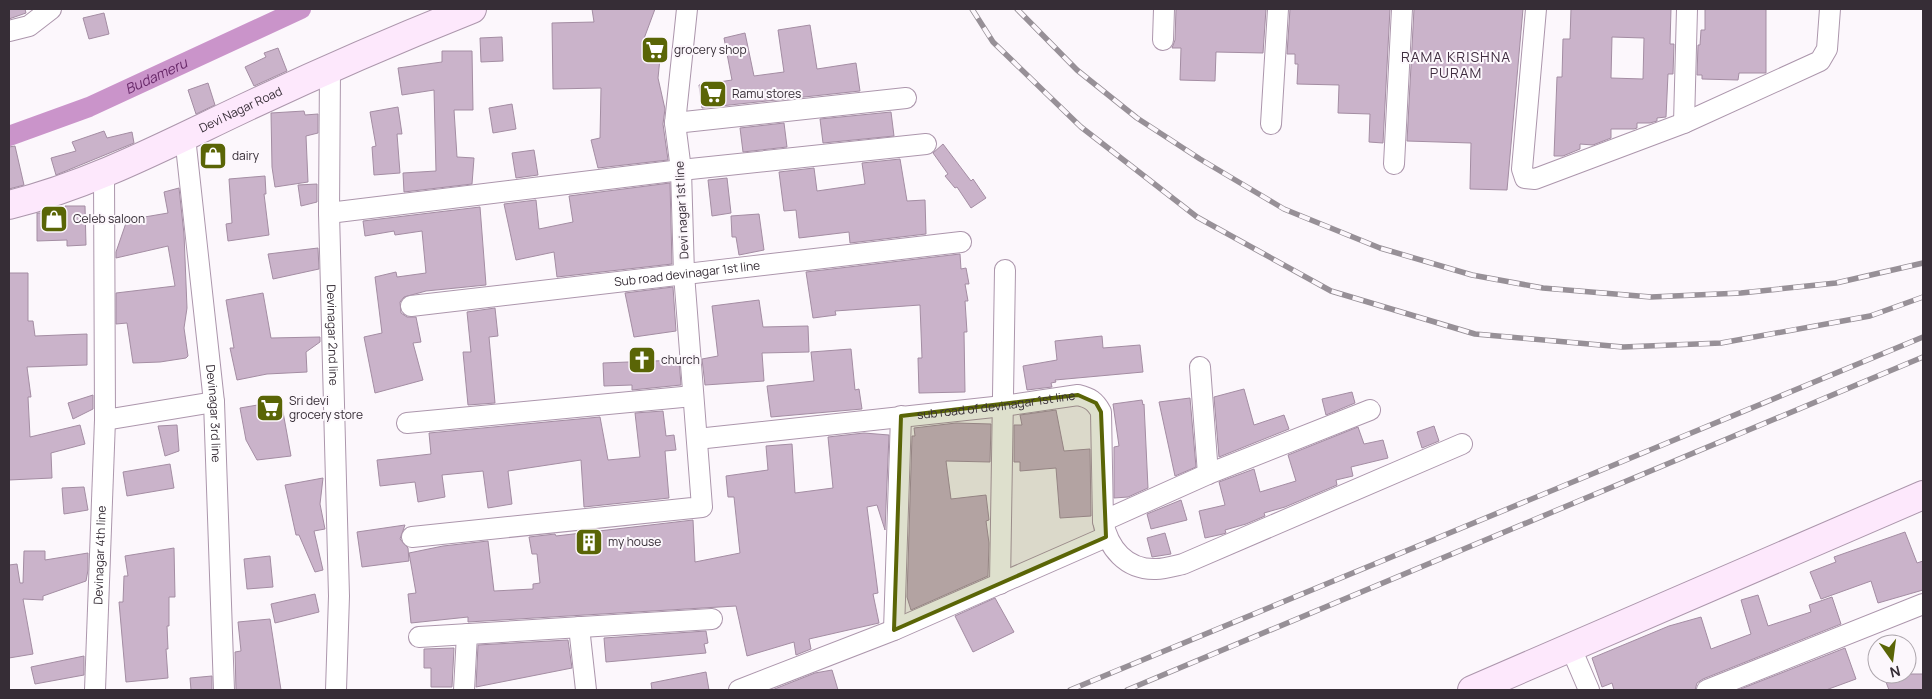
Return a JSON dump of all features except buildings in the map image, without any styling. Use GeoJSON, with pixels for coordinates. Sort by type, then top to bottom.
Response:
{"type":"FeatureCollection","features":[{"type":"Feature","properties":{"kind":"street","name":"Devi Nagar Road"},"geometry":{"type":"LineString","coordinates":[[9,205],[104,174],[330,69],[472,9]]}},
{"type":"Feature","properties":{"kind":"street"},"geometry":{"type":"LineString","coordinates":[[687,9],[675,123],[906,98]]}},
{"type":"Feature","properties":{"kind":"street"},"geometry":{"type":"LineString","coordinates":[[1163,40],[1164,9]]}},
{"type":"Feature","properties":{"kind":"street"},"geometry":{"type":"LineString","coordinates":[[1271,124],[1278,9]]}},
{"type":"Feature","properties":{"kind":"street"},"geometry":{"type":"LineString","coordinates":[[1394,164],[1402,9]]}},
{"type":"Feature","properties":{"kind":"street"},"geometry":{"type":"LineString","coordinates":[[1536,9],[1522,169],[1526,178],[1535,179],[1684,124],[1820,61],[1827,49],[1830,9]]}},
{"type":"Feature","properties":{"kind":"street"},"geometry":{"type":"LineString","coordinates":[[1684,124],[1687,9]]}},
{"type":"Feature","properties":{"kind":"street"},"geometry":{"type":"LineString","coordinates":[[9,31],[29,26],[44,11]]}},
{"type":"Feature","properties":{"kind":"street","name":"Devinagar 2nd line"},"geometry":{"type":"LineString","coordinates":[[330,69],[329,212],[339,596],[336,690]]}},
{"type":"Feature","properties":{"kind":"street","name":"Devi nagar 1st line"},"geometry":{"type":"LineString","coordinates":[[412,536],[702,507],[684,274],[681,170],[675,123]]}},
{"type":"Feature","properties":{"kind":"street","name":"Devinagar 3rd line"},"geometry":{"type":"LineString","coordinates":[[185,137],[214,402],[224,690]]}},
{"type":"Feature","properties":{"kind":"street"},"geometry":{"type":"LineString","coordinates":[[329,212],[681,170],[926,144]]}},
{"type":"Feature","properties":{"kind":"street","name":"Devinagar 4th line"},"geometry":{"type":"LineString","coordinates":[[95,690],[105,420],[104,174]]}},
{"type":"Feature","properties":{"kind":"street","name":"Sub road devinagar 1st line"},"geometry":{"type":"LineString","coordinates":[[411,306],[961,242]]}},
{"type":"Feature","properties":{"kind":"street"},"geometry":{"type":"LineString","coordinates":[[1000,584],[1005,270]]}},
{"type":"Feature","properties":{"kind":"street"},"geometry":{"type":"LineString","coordinates":[[1200,367],[1208,474]]}},
{"type":"Feature","properties":{"kind":"street","name":"sub road of devinagar 1st line"},"geometry":{"type":"LineString","coordinates":[[697,439],[1003,406],[1078,395],[1090,398],[1102,412],[1105,529]]}},
{"type":"Feature","properties":{"kind":"street"},"geometry":{"type":"LineString","coordinates":[[407,423],[693,396]]}},
{"type":"Feature","properties":{"kind":"street"},"geometry":{"type":"LineString","coordinates":[[105,420],[214,402]]}},
{"type":"Feature","properties":{"kind":"street"},"geometry":{"type":"LineString","coordinates":[[739,690],[894,630],[1000,584],[1208,474],[1370,410]]}},
{"type":"Feature","properties":{"kind":"street"},"geometry":{"type":"LineString","coordinates":[[894,630],[901,416]]}},
{"type":"Feature","properties":{"kind":"street"},"geometry":{"type":"LineString","coordinates":[[1105,529],[1120,558],[1141,567],[1156,569],[1183,564],[1462,444]]}},
{"type":"Feature","properties":{"kind":"street"},"geometry":{"type":"LineString","coordinates":[[1482,688],[1923,495]]}},
{"type":"Feature","properties":{"kind":"street"},"geometry":{"type":"LineString","coordinates":[[1707,690],[1923,604]]}},
{"type":"Feature","properties":{"kind":"street"},"geometry":{"type":"LineString","coordinates":[[419,637],[712,619]]}},
{"type":"Feature","properties":{"kind":"street"},"geometry":{"type":"LineString","coordinates":[[579,627],[586,690]]}},
{"type":"Feature","properties":{"kind":"street"},"geometry":{"type":"LineString","coordinates":[[464,690],[467,634]]}},
{"type":"Feature","properties":{"kind":"street"},"geometry":{"type":"LineString","coordinates":[[1571,648],[1589,690]]}},
{"type":"Feature","properties":{"kind":"highlighted area"},"geometry":{"type":"Polygon","coordinates":[[[1078,395],[1096,403],[1101,412],[1106,537],[894,630],[901,416],[1078,395]]]}},
{"type":"Feature","properties":{"kind":"waterway","name":"Budameru"},"geometry":{"type":"LineString","coordinates":[[9,136],[89,107],[301,9]]}},
{"type":"Feature","properties":{"kind":"railway"},"geometry":{"type":"LineString","coordinates":[[972,9],[993,42],[1081,127],[1197,217],[1331,291],[1475,334],[1623,347],[1721,343],[1870,316],[1923,297]]}},
{"type":"Feature","properties":{"kind":"railway"},"geometry":{"type":"LineString","coordinates":[[1017,9],[1077,70],[1137,118],[1200,159],[1284,209],[1380,248],[1472,275],[1543,288],[1651,297],[1741,293],[1836,283],[1923,263]]}},
{"type":"Feature","properties":{"kind":"railway"},"geometry":{"type":"LineString","coordinates":[[1070,690],[1923,337]]}},
{"type":"Feature","properties":{"kind":"railway"},"geometry":{"type":"LineString","coordinates":[[1127,690],[1923,357]]}},
{"type":"Feature","properties":{"kind":"place","name":"grocery shop"},"geometry":{"type":"Point","coordinates":[655,50]}},
{"type":"Feature","properties":{"kind":"place","name":"Ramu stores"},"geometry":{"type":"Point","coordinates":[713,94]}},
{"type":"Feature","properties":{"kind":"place","name":"dairy"},"geometry":{"type":"Point","coordinates":[213,156]}},
{"type":"Feature","properties":{"kind":"place","name":"Celeb saloon"},"geometry":{"type":"Point","coordinates":[54,219]}},
{"type":"Feature","properties":{"kind":"place","name":"church"},"geometry":{"type":"Point","coordinates":[642,360]}},
{"type":"Feature","properties":{"kind":"place","name":"Sri devi grocery store"},"geometry":{"type":"Point","coordinates":[270,408]}},
{"type":"Feature","properties":{"kind":"place","name":"my house"},"geometry":{"type":"Point","coordinates":[589,542]}},
{"type":"Feature","properties":{"kind":"district","name":"RAMA KRISHNA PURAM"},"geometry":{"type":"Point","coordinates":[1456,66]}}]}
